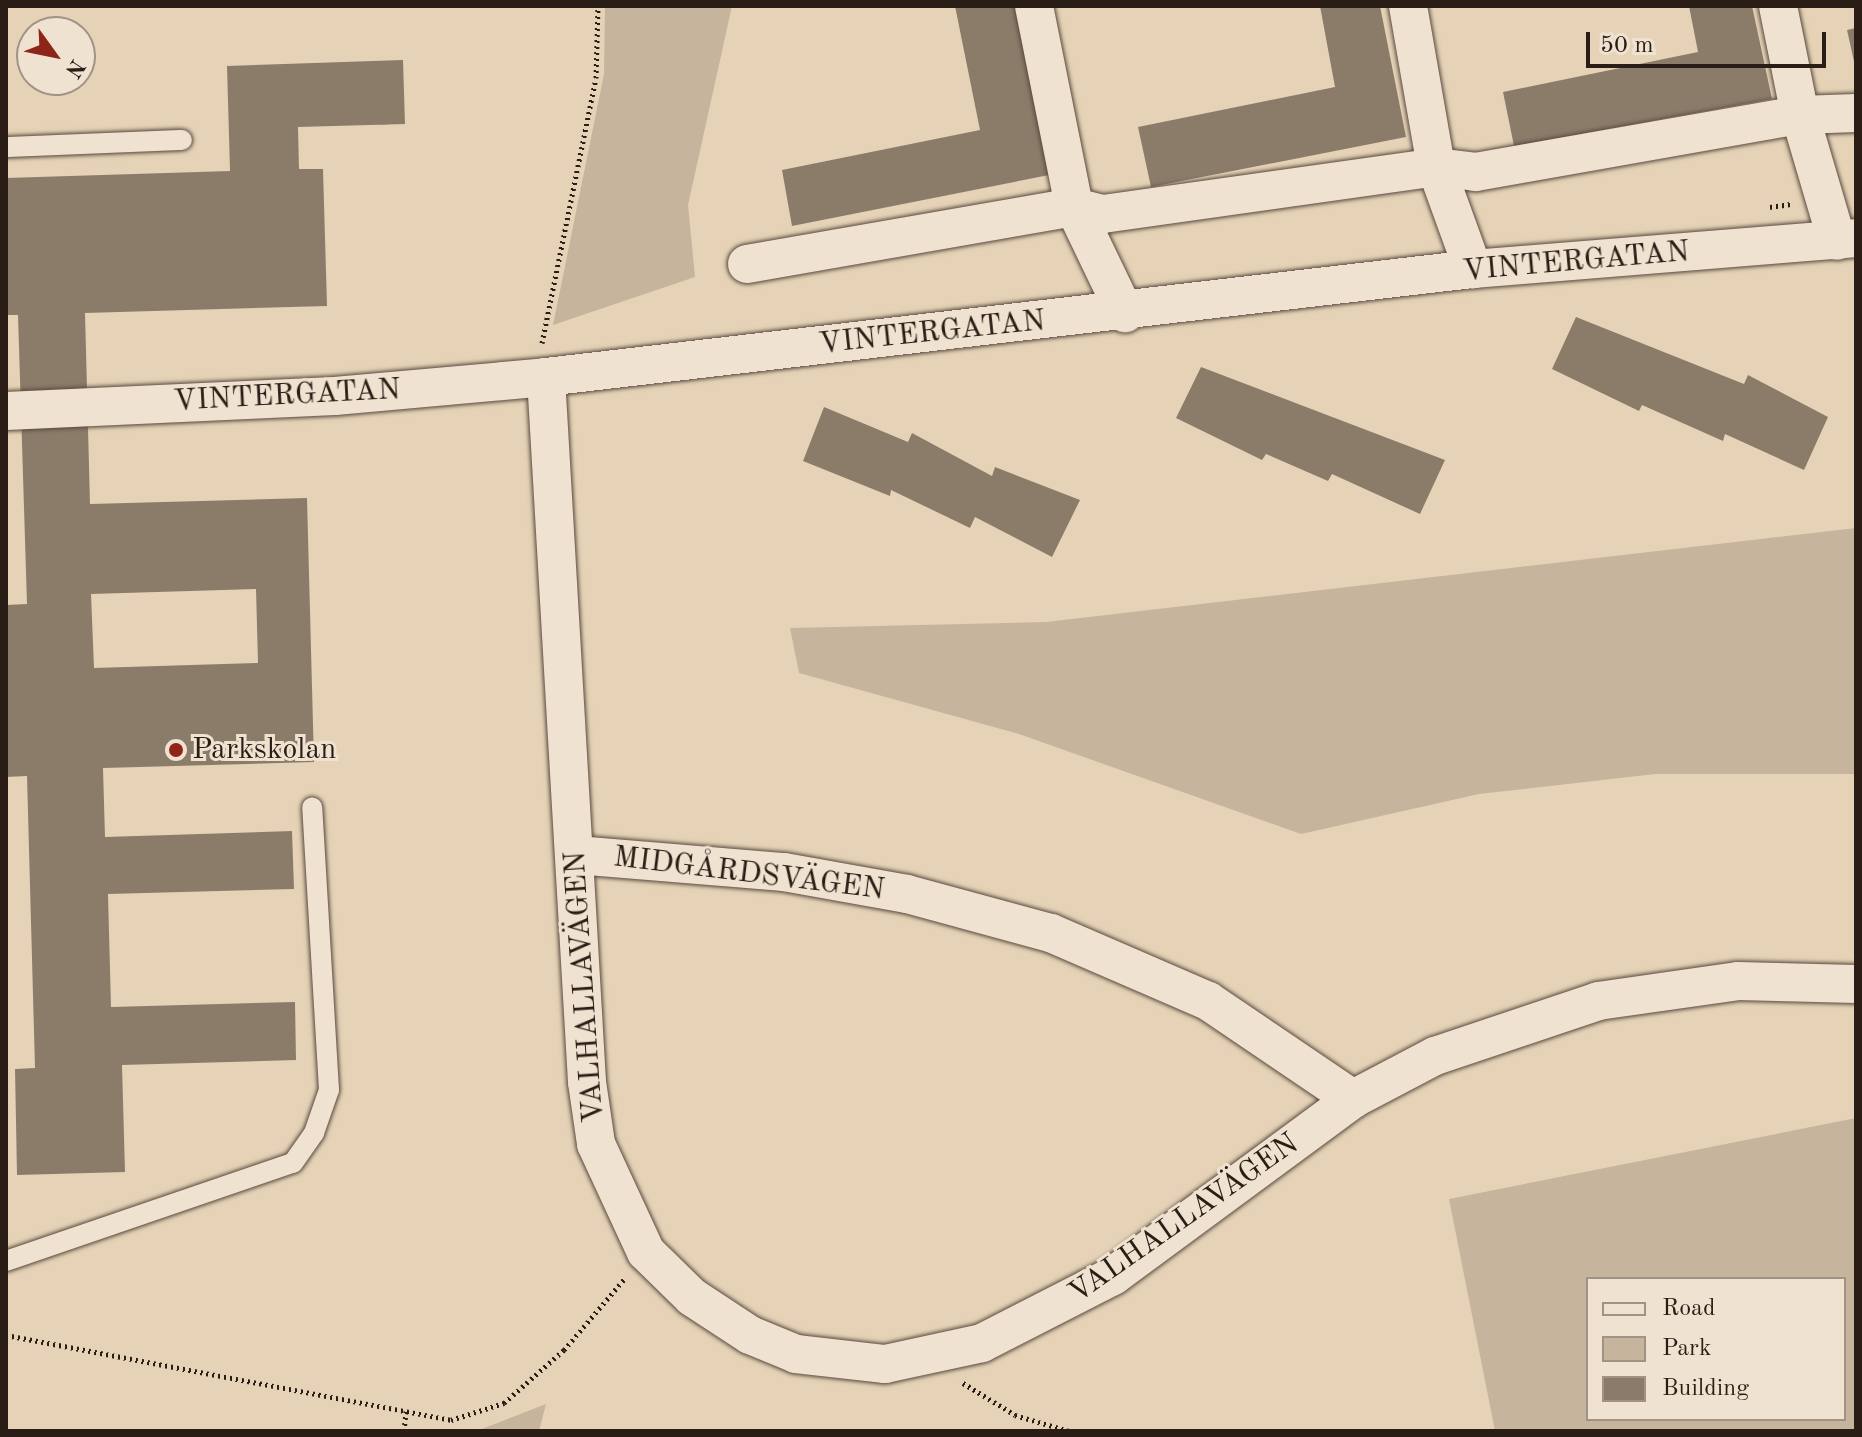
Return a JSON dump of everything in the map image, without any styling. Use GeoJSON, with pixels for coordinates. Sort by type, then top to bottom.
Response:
{"type":"FeatureCollection","features":[{"type":"Feature","properties":{"kind":"street"},"geometry":{"type":"LineString","coordinates":[[1034,6],[1074,207],[1125,313]]}},
{"type":"Feature","properties":{"kind":"street"},"geometry":{"type":"LineString","coordinates":[[1408,6],[1436,167],[1473,269]]}},
{"type":"Feature","properties":{"kind":"street"},"geometry":{"type":"LineString","coordinates":[[1778,6],[1800,115],[1847,240]]}},
{"type":"Feature","properties":{"kind":"street"},"geometry":{"type":"LineString","coordinates":[[747,264],[1074,207],[1103,214],[1436,167],[1476,172],[1800,115],[1856,113]]}},
{"type":"Feature","properties":{"kind":"street","name":"VINTERGATAN"},"geometry":{"type":"LineString","coordinates":[[6,411],[335,396],[543,364],[1125,313],[1473,269],[1847,240]]}},
{"type":"Feature","properties":{"kind":"street","name":"VALHALLAVÄGEN"},"geometry":{"type":"LineString","coordinates":[[543,364],[596,1144],[646,1252],[724,1321],[796,1354],[885,1364],[925,1358],[982,1343],[1113,1276],[1353,1099],[1435,1056],[1598,1001],[1738,981],[1856,984]]}},
{"type":"Feature","properties":{"kind":"street","name":"MIDGÅRDSVÄGEN"},"geometry":{"type":"LineString","coordinates":[[576,855],[784,872],[907,894],[1051,933],[1208,1001],[1353,1099]]}},
{"type":"Feature","properties":{"kind":"lane"},"geometry":{"type":"LineString","coordinates":[[6,147],[182,140]]}},
{"type":"Feature","properties":{"kind":"lane"},"geometry":{"type":"LineString","coordinates":[[6,1261],[293,1163],[314,1133],[329,1090],[312,808]]}},
{"type":"Feature","properties":{"kind":"path"},"geometry":{"type":"LineString","coordinates":[[543,364],[596,78],[598,6]]}},
{"type":"Feature","properties":{"kind":"path"},"geometry":{"type":"LineString","coordinates":[[6,1335],[451,1420],[504,1403],[564,1350],[646,1252]]}},
{"type":"Feature","properties":{"kind":"path"},"geometry":{"type":"LineString","coordinates":[[925,1358],[1015,1415],[1069,1431]]}},
{"type":"Feature","properties":{"kind":"path"},"geometry":{"type":"LineString","coordinates":[[404,1431],[406,1411]]}},
{"type":"Feature","properties":{"kind":"green space"},"geometry":{"type":"Polygon","coordinates":[[[605,6],[732,6],[688,205],[695,277],[553,325],[604,74],[605,6]]]}},
{"type":"Feature","properties":{"kind":"green space"},"geometry":{"type":"Polygon","coordinates":[[[1856,528],[1856,774],[1655,774],[1479,794],[1301,834],[1019,734],[799,673],[790,628],[1046,622],[1856,528]]]}},
{"type":"Feature","properties":{"kind":"green space"},"geometry":{"type":"Polygon","coordinates":[[[1856,1118],[1856,1429],[1495,1431],[1449,1199],[1856,1118]]]}},
{"type":"Feature","properties":{"kind":"green space"},"geometry":{"type":"Polygon","coordinates":[[[546,1404],[539,1431],[477,1431],[546,1404]]]}},
{"type":"Feature","properties":{"kind":"building"},"geometry":{"type":"Polygon","coordinates":[[[955,6],[1015,6],[1049,175],[792,226],[782,170],[980,130],[955,6]]]}},
{"type":"Feature","properties":{"kind":"building"},"geometry":{"type":"Polygon","coordinates":[[[1320,6],[1380,6],[1406,137],[1151,187],[1138,127],[1335,87],[1320,6]]]}},
{"type":"Feature","properties":{"kind":"building"},"geometry":{"type":"Polygon","coordinates":[[[1689,6],[1752,6],[1772,99],[1514,146],[1503,92],[1698,52],[1689,6]]]}},
{"type":"Feature","properties":{"kind":"building"},"geometry":{"type":"Polygon","coordinates":[[[1856,28],[1856,66],[1855,66],[1847,30],[1856,28]]]}},
{"type":"Feature","properties":{"kind":"building"},"geometry":{"type":"Polygon","coordinates":[[[403,60],[405,124],[298,127],[299,169],[323,169],[327,306],[85,313],[90,504],[307,498],[314,762],[103,768],[105,837],[292,831],[294,889],[108,894],[111,1007],[295,1002],[296,1060],[122,1065],[125,1172],[17,1175],[15,1069],[35,1068],[27,776],[6,777],[6,605],[27,604],[18,315],[6,315],[6,178],[230,171],[227,66],[403,60]],[[256,589],[91,594],[94,668],[258,663],[256,589]]]}},
{"type":"Feature","properties":{"kind":"building"},"geometry":{"type":"Polygon","coordinates":[[[1576,317],[1744,384],[1748,375],[1828,417],[1804,470],[1725,434],[1723,441],[1642,405],[1639,411],[1552,369],[1576,317]]]}},
{"type":"Feature","properties":{"kind":"building"},"geometry":{"type":"Polygon","coordinates":[[[1201,367],[1445,460],[1420,514],[1332,474],[1328,481],[1266,454],[1262,460],[1176,418],[1201,367]]]}},
{"type":"Feature","properties":{"kind":"building"},"geometry":{"type":"Polygon","coordinates":[[[824,407],[908,442],[912,433],[992,476],[995,467],[1080,500],[1052,557],[975,517],[970,528],[891,490],[890,496],[803,461],[824,407]]]}},
{"type":"Feature","properties":{"kind":"place","name":"Parkskolan"},"geometry":{"type":"Point","coordinates":[176,750]}}]}
